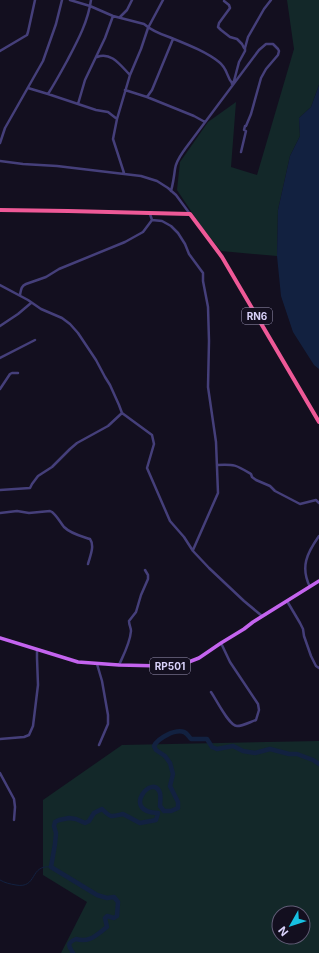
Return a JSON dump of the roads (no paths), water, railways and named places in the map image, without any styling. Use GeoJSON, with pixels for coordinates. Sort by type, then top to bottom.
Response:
{"type":"FeatureCollection","features":[{"type":"Feature","properties":{"kind":"highway"},"geometry":{"type":"LineString","coordinates":[[0,210],[190,214]]}},
{"type":"Feature","properties":{"kind":"highway","name":"RN6"},"geometry":{"type":"LineString","coordinates":[[190,214],[222,257],[319,422]]}},
{"type":"Feature","properties":{"kind":"main road","name":"RP501"},"geometry":{"type":"LineString","coordinates":[[0,638],[78,662],[119,665],[181,665],[199,658],[262,616],[319,581]]}},
{"type":"Feature","properties":{"kind":"street"},"geometry":{"type":"LineString","coordinates":[[0,51],[27,35],[35,0]]}},
{"type":"Feature","properties":{"kind":"street"},"geometry":{"type":"LineString","coordinates":[[0,143],[5,128],[43,61],[56,24],[62,0]]}},
{"type":"Feature","properties":{"kind":"street"},"geometry":{"type":"LineString","coordinates":[[70,0],[84,3],[113,16],[144,24],[148,28],[202,51],[220,62],[225,67],[232,83]]}},
{"type":"Feature","properties":{"kind":"street"},"geometry":{"type":"LineString","coordinates":[[48,94],[78,40],[91,0]]}},
{"type":"Feature","properties":{"kind":"street"},"geometry":{"type":"LineString","coordinates":[[84,3],[91,0]]}},
{"type":"Feature","properties":{"kind":"street"},"geometry":{"type":"LineString","coordinates":[[120,17],[127,10],[132,0]]}},
{"type":"Feature","properties":{"kind":"street"},"geometry":{"type":"LineString","coordinates":[[124,173],[113,140],[117,119],[125,90],[148,28],[163,0]]}},
{"type":"Feature","properties":{"kind":"street"},"geometry":{"type":"LineString","coordinates":[[231,88],[239,62],[245,51],[248,37],[270,0]]}},
{"type":"Feature","properties":{"kind":"street"},"geometry":{"type":"LineString","coordinates":[[224,1],[230,8],[219,23],[218,27],[230,37],[237,39],[242,44],[245,51]]}},
{"type":"Feature","properties":{"kind":"street"},"geometry":{"type":"LineString","coordinates":[[78,104],[85,80],[97,57],[113,16]]}},
{"type":"Feature","properties":{"kind":"street"},"geometry":{"type":"LineString","coordinates":[[147,97],[152,90],[173,39]]}},
{"type":"Feature","properties":{"kind":"street"},"geometry":{"type":"LineString","coordinates":[[171,191],[174,183],[175,168],[185,149],[263,46],[274,44],[279,52],[261,78],[251,114],[245,126],[244,130],[246,131],[241,152]]}},
{"type":"Feature","properties":{"kind":"street"},"geometry":{"type":"LineString","coordinates":[[97,57],[105,55],[110,56],[117,61],[130,76]]}},
{"type":"Feature","properties":{"kind":"street"},"geometry":{"type":"LineString","coordinates":[[28,88],[96,110],[108,112],[117,119]]}},
{"type":"Feature","properties":{"kind":"street"},"geometry":{"type":"LineString","coordinates":[[125,90],[147,97],[205,122]]}},
{"type":"Feature","properties":{"kind":"street"},"geometry":{"type":"LineString","coordinates":[[0,161],[18,164],[124,173],[150,178],[157,181],[176,195],[190,214]]}},
{"type":"Feature","properties":{"kind":"street"},"geometry":{"type":"LineString","coordinates":[[150,214],[152,220]]}},
{"type":"Feature","properties":{"kind":"street"},"geometry":{"type":"LineString","coordinates":[[20,295],[23,285],[46,277],[59,269],[125,242],[143,232],[152,220]]}},
{"type":"Feature","properties":{"kind":"street"},"geometry":{"type":"LineString","coordinates":[[152,220],[162,221],[171,226],[178,233],[189,254],[202,273],[208,307],[208,387],[216,442],[218,493],[193,551]]}},
{"type":"Feature","properties":{"kind":"street"},"geometry":{"type":"LineString","coordinates":[[0,285],[20,295],[41,309],[62,318],[78,333],[110,385],[122,413],[152,435],[154,444],[148,468],[170,521],[184,537],[193,551],[209,568],[262,616]]}},
{"type":"Feature","properties":{"kind":"street"},"geometry":{"type":"LineString","coordinates":[[0,326],[31,303]]}},
{"type":"Feature","properties":{"kind":"street"},"geometry":{"type":"LineString","coordinates":[[0,358],[35,340]]}},
{"type":"Feature","properties":{"kind":"street"},"geometry":{"type":"LineString","coordinates":[[0,389],[10,374],[18,373]]}},
{"type":"Feature","properties":{"kind":"street"},"geometry":{"type":"LineString","coordinates":[[0,490],[30,488],[38,476],[52,467],[77,443],[108,426],[122,413]]}},
{"type":"Feature","properties":{"kind":"street"},"geometry":{"type":"LineString","coordinates":[[217,465],[230,464],[238,467],[251,474],[256,480],[270,486],[275,491],[300,504],[316,500],[319,503]]}},
{"type":"Feature","properties":{"kind":"street"},"geometry":{"type":"LineString","coordinates":[[0,513],[17,511],[29,513],[52,512],[68,530],[92,541],[92,552],[88,564]]}},
{"type":"Feature","properties":{"kind":"street"},"geometry":{"type":"LineString","coordinates":[[310,587],[306,578],[306,558],[319,536]]}},
{"type":"Feature","properties":{"kind":"street"},"geometry":{"type":"LineString","coordinates":[[119,665],[130,639],[131,630],[129,621],[136,612],[148,579],[146,570]]}},
{"type":"Feature","properties":{"kind":"street"},"geometry":{"type":"LineString","coordinates":[[287,601],[303,629],[311,656],[316,666],[319,668]]}},
{"type":"Feature","properties":{"kind":"street"},"geometry":{"type":"LineString","coordinates":[[211,692],[232,725],[238,726],[256,720],[259,710],[258,704],[230,662],[221,643]]}},
{"type":"Feature","properties":{"kind":"street"},"geometry":{"type":"LineString","coordinates":[[0,739],[24,737],[29,735],[33,726],[38,685],[36,658],[37,650]]}},
{"type":"Feature","properties":{"kind":"street"},"geometry":{"type":"LineString","coordinates":[[97,664],[102,681],[108,714],[108,724],[100,745]]}},
{"type":"Feature","properties":{"kind":"street"},"geometry":{"type":"LineString","coordinates":[[0,773],[14,799],[14,820]]}},
{"type":"Feature","properties":{"kind":"water"},"geometry":{"type":"Polygon","coordinates":[[[319,85],[319,369],[314,365],[293,332],[281,296],[277,256],[278,210],[290,156],[300,136],[299,118],[311,107],[319,85]]]}},
{"type":"Feature","properties":{"kind":"waterway"},"geometry":{"type":"LineString","coordinates":[[73,953],[69,944],[76,939],[89,939],[107,927],[105,918],[107,916],[114,918],[117,916],[118,902],[114,897],[107,898],[97,895],[51,867],[56,833],[54,826],[55,822],[69,818],[85,823],[89,821],[94,813],[102,809],[109,815],[113,816],[123,814],[140,823],[156,820],[158,813],[147,811],[141,806],[140,801],[142,795],[151,787],[156,788],[160,793],[160,806],[164,811],[171,811],[178,808],[178,802],[170,786],[173,774],[170,763],[165,756],[156,750],[154,746],[159,740],[167,735],[180,731],[187,734],[191,739],[207,739],[212,747],[217,749],[233,746],[243,751],[255,753],[270,749],[289,754],[297,754],[319,764]]}},
{"type":"Feature","properties":{"kind":"waterway"},"geometry":{"type":"LineString","coordinates":[[0,880],[10,884],[23,885],[28,883],[39,869],[51,867]]}}]}
